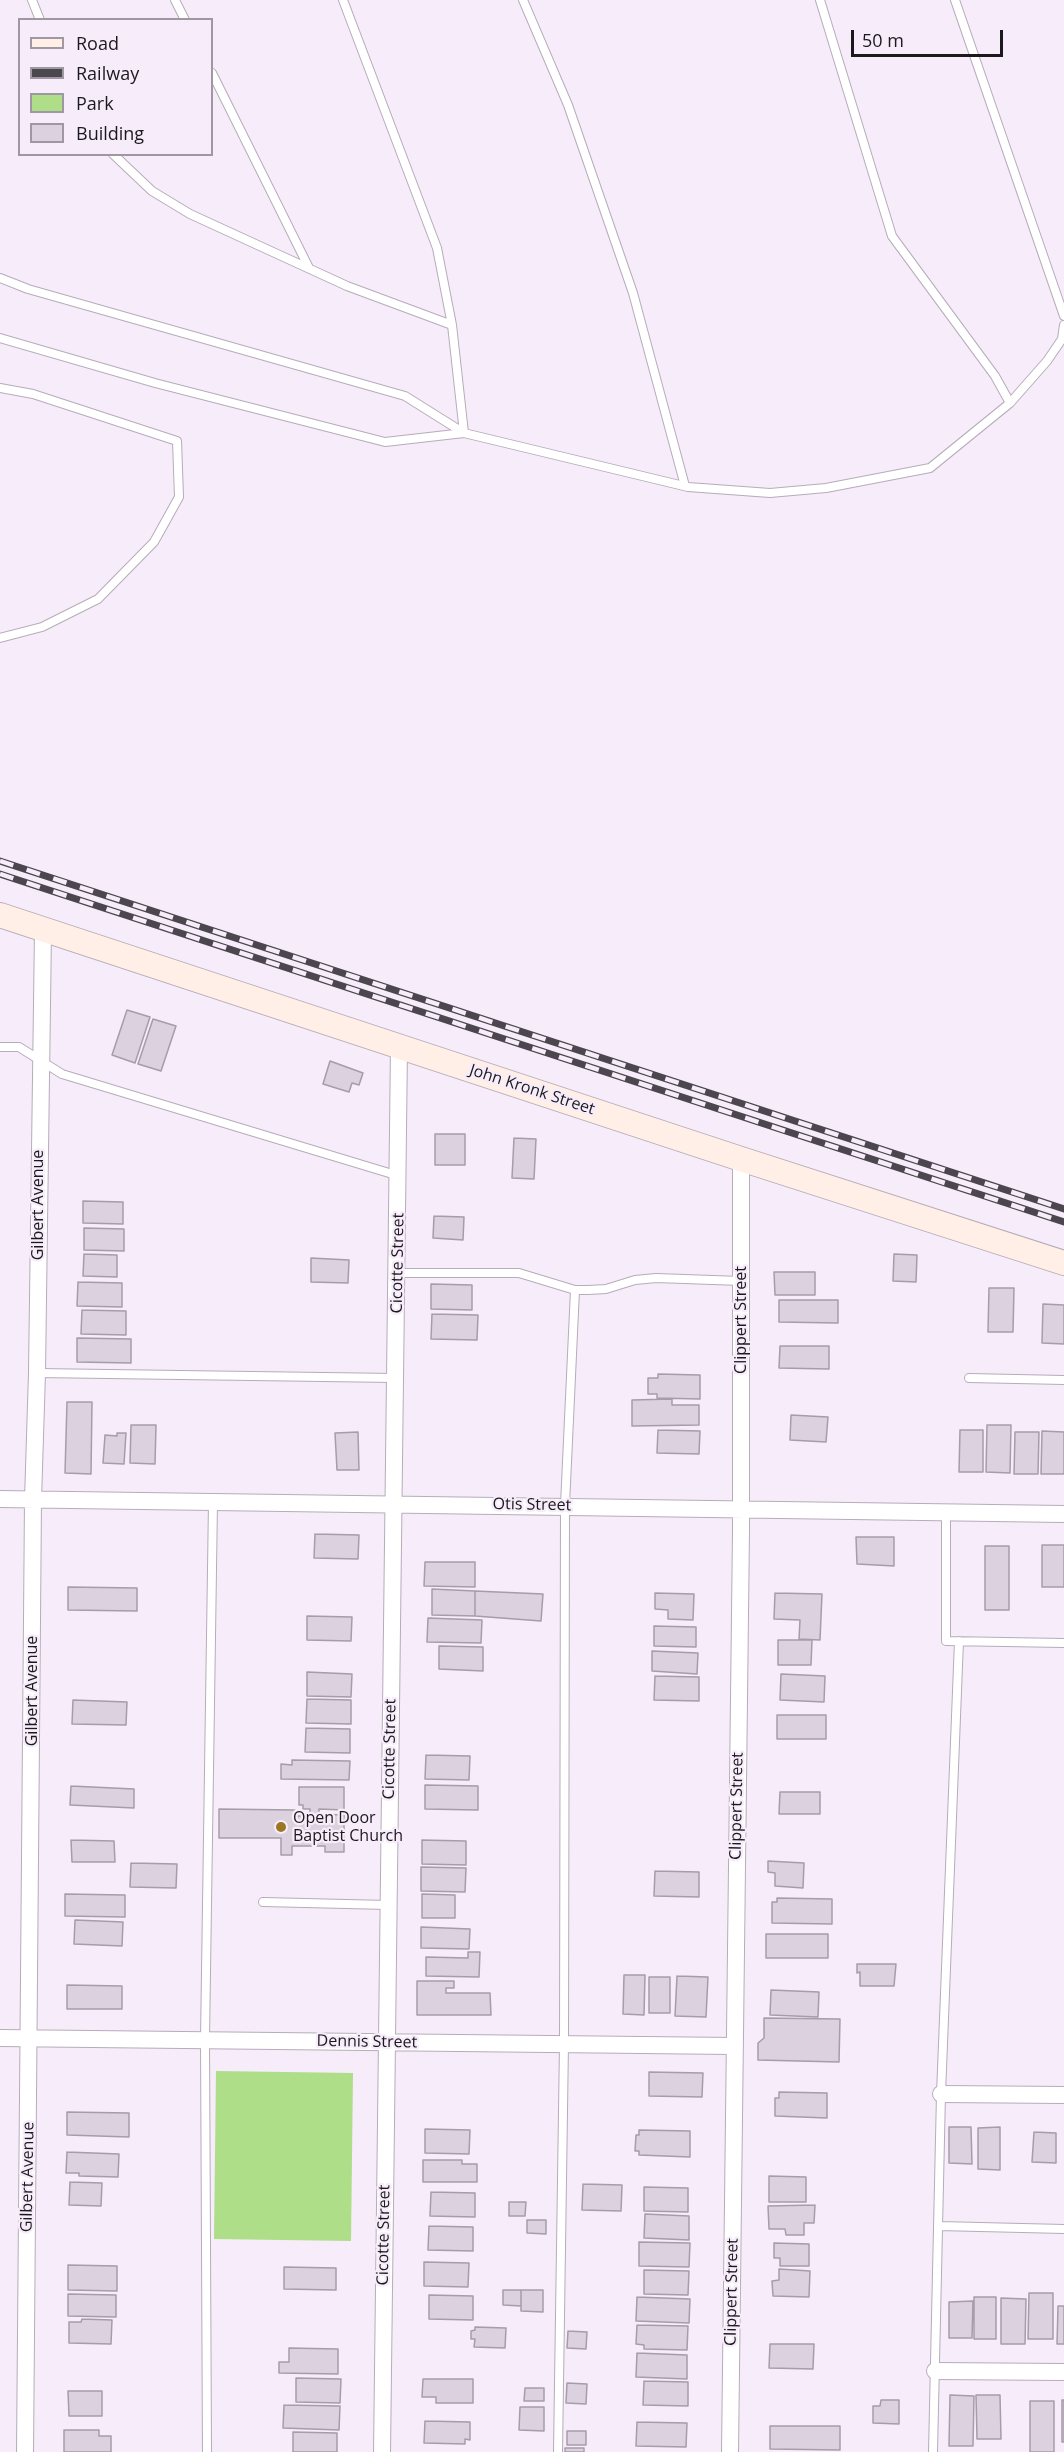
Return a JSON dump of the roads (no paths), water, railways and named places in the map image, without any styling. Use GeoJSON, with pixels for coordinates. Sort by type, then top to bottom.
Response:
{"type":"FeatureCollection","features":[{"type":"Feature","properties":{"kind":"street","name":"John Kronk Street"},"geometry":{"type":"LineString","coordinates":[[0,915],[1064,1263]]}},
{"type":"Feature","properties":{"kind":"street","name":"Gilbert Avenue"},"geometry":{"type":"LineString","coordinates":[[25,2452],[33,1500],[43,930]]}},
{"type":"Feature","properties":{"kind":"street","name":"Cicotte Street"},"geometry":{"type":"LineString","coordinates":[[382,2452],[399,1047]]}},
{"type":"Feature","properties":{"kind":"street","name":"Clippert Street"},"geometry":{"type":"LineString","coordinates":[[730,2452],[741,1509],[741,1159]]}},
{"type":"Feature","properties":{"kind":"street","name":"Otis Street"},"geometry":{"type":"LineString","coordinates":[[0,1499],[393,1505],[565,1505],[1064,1514]]}},
{"type":"Feature","properties":{"kind":"street","name":"Dennis Street"},"geometry":{"type":"LineString","coordinates":[[0,2038],[734,2046]]}},
{"type":"Feature","properties":{"kind":"street"},"geometry":{"type":"LineString","coordinates":[[941,2094],[1064,2096]]}},
{"type":"Feature","properties":{"kind":"street"},"geometry":{"type":"LineString","coordinates":[[935,2371],[1064,2372]]}},
{"type":"Feature","properties":{"kind":"lane"},"geometry":{"type":"LineString","coordinates":[[32,0],[39,18]]}},
{"type":"Feature","properties":{"kind":"lane"},"geometry":{"type":"LineString","coordinates":[[175,0],[184,18]]}},
{"type":"Feature","properties":{"kind":"lane"},"geometry":{"type":"LineString","coordinates":[[344,0],[437,248],[452,325],[464,433]]}},
{"type":"Feature","properties":{"kind":"lane"},"geometry":{"type":"LineString","coordinates":[[523,0],[568,105],[633,293],[685,486]]}},
{"type":"Feature","properties":{"kind":"lane"},"geometry":{"type":"LineString","coordinates":[[820,0],[892,236],[995,376],[1010,403]]}},
{"type":"Feature","properties":{"kind":"lane"},"geometry":{"type":"LineString","coordinates":[[955,0],[1064,316]]}},
{"type":"Feature","properties":{"kind":"lane"},"geometry":{"type":"LineString","coordinates":[[213,75],[309,269]]}},
{"type":"Feature","properties":{"kind":"lane"},"geometry":{"type":"LineString","coordinates":[[116,156],[152,191],[190,214],[347,286],[452,325]]}},
{"type":"Feature","properties":{"kind":"lane"},"geometry":{"type":"LineString","coordinates":[[0,278],[28,289],[405,396],[464,433],[685,486],[770,493],[826,488],[930,468],[1010,403],[1047,362],[1062,339],[1064,325]]}},
{"type":"Feature","properties":{"kind":"lane"},"geometry":{"type":"LineString","coordinates":[[0,338],[155,383],[385,442],[464,433]]}},
{"type":"Feature","properties":{"kind":"lane"},"geometry":{"type":"LineString","coordinates":[[0,388],[33,394],[177,441],[179,497],[154,543],[98,599],[42,627],[0,638]]}},
{"type":"Feature","properties":{"kind":"lane"},"geometry":{"type":"LineString","coordinates":[[0,1047],[19,1047],[62,1074],[399,1176]]}},
{"type":"Feature","properties":{"kind":"lane"},"geometry":{"type":"LineString","coordinates":[[398,1273],[519,1273],[575,1290],[606,1289],[635,1280],[656,1278],[741,1281]]}},
{"type":"Feature","properties":{"kind":"lane"},"geometry":{"type":"LineString","coordinates":[[558,2452],[564,2043],[565,1505],[575,1290]]}},
{"type":"Feature","properties":{"kind":"lane"},"geometry":{"type":"LineString","coordinates":[[37,1373],[396,1378]]}},
{"type":"Feature","properties":{"kind":"lane"},"geometry":{"type":"LineString","coordinates":[[969,1378],[1064,1380]]}},
{"type":"Feature","properties":{"kind":"lane"},"geometry":{"type":"LineString","coordinates":[[207,2452],[205,2039],[213,1502]]}},
{"type":"Feature","properties":{"kind":"lane"},"geometry":{"type":"LineString","coordinates":[[946,1512],[946,1641],[1064,1642]]}},
{"type":"Feature","properties":{"kind":"lane"},"geometry":{"type":"LineString","coordinates":[[933,2452],[941,2094],[959,1641]]}},
{"type":"Feature","properties":{"kind":"lane"},"geometry":{"type":"LineString","coordinates":[[263,1902],[388,1905]]}},
{"type":"Feature","properties":{"kind":"lane"},"geometry":{"type":"LineString","coordinates":[[938,2226],[1064,2229]]}},
{"type":"Feature","properties":{"kind":"railway"},"geometry":{"type":"LineString","coordinates":[[0,861],[1064,1209]]}},
{"type":"Feature","properties":{"kind":"railway"},"geometry":{"type":"LineString","coordinates":[[0,874],[1064,1222]]}},
{"type":"Feature","properties":{"kind":"place","name":"Open Door Baptist Church"},"geometry":{"type":"Point","coordinates":[281,1827]}}]}
